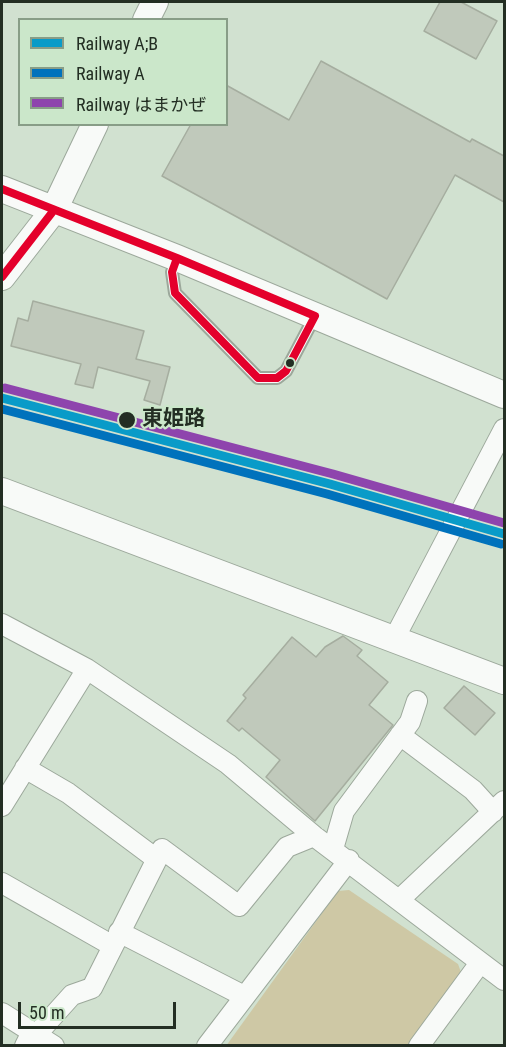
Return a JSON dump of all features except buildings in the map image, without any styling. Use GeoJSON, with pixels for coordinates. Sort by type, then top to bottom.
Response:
{"type":"FeatureCollection","features":[{"type":"Feature","properties":{"kind":"street"},"geometry":{"type":"LineString","coordinates":[[147,18],[155,2]]}},
{"type":"Feature","properties":{"kind":"street"},"geometry":{"type":"LineString","coordinates":[[2,277],[54,210],[94,126]]}},
{"type":"Feature","properties":{"kind":"street"},"geometry":{"type":"LineString","coordinates":[[2,189],[177,258],[504,395]]}},
{"type":"Feature","properties":{"kind":"street"},"geometry":{"type":"LineString","coordinates":[[394,639],[504,429]]}},
{"type":"Feature","properties":{"kind":"street"},"geometry":{"type":"LineString","coordinates":[[2,491],[504,681]]}},
{"type":"Feature","properties":{"kind":"street"},"geometry":{"type":"LineString","coordinates":[[2,624],[87,669],[228,764],[314,836],[504,980]]}},
{"type":"Feature","properties":{"kind":"street"},"geometry":{"type":"LineString","coordinates":[[2,806],[87,669]]}},
{"type":"Feature","properties":{"kind":"street"},"geometry":{"type":"LineString","coordinates":[[207,1046],[341,855],[344,811],[410,722],[417,701]]}},
{"type":"Feature","properties":{"kind":"street"},"geometry":{"type":"LineString","coordinates":[[399,900],[499,806],[473,790],[400,735]]}},
{"type":"Feature","properties":{"kind":"street"},"geometry":{"type":"LineString","coordinates":[[25,768],[68,793],[155,858]]}},
{"type":"Feature","properties":{"kind":"street"},"geometry":{"type":"LineString","coordinates":[[30,1040],[72,995],[92,988],[155,858],[162,849],[239,906],[287,847],[314,836]]}},
{"type":"Feature","properties":{"kind":"street"},"geometry":{"type":"LineString","coordinates":[[2,883],[116,939],[244,996]]}},
{"type":"Feature","properties":{"kind":"street"},"geometry":{"type":"LineString","coordinates":[[419,1046],[480,963]]}},
{"type":"Feature","properties":{"kind":"street"},"geometry":{"type":"LineString","coordinates":[[2,1013],[30,1040],[54,1046]]}},
{"type":"Feature","properties":{"kind":"lane"},"geometry":{"type":"LineString","coordinates":[[177,258],[172,272],[175,293],[258,378],[276,378],[286,371],[315,316]]}},
{"type":"Feature","properties":{"kind":"shaded area"},"geometry":{"type":"Polygon","coordinates":[[[349,890],[458,964],[462,975],[409,1045],[226,1046],[338,891],[349,890]]]}},
{"type":"Feature","properties":{"kind":"rail line","name":"はまかぜ"},"geometry":{"type":"LineString","coordinates":[[5,388],[333,474],[504,523]]}},
{"type":"Feature","properties":{"kind":"rail line","name":"A;B"},"geometry":{"type":"LineString","coordinates":[[2,398],[330,484],[504,534]]}},
{"type":"Feature","properties":{"kind":"rail line","name":"A"},"geometry":{"type":"LineString","coordinates":[[2,409],[327,494],[501,544]]}},
{"type":"Feature","properties":{"kind":"transit line"},"geometry":{"type":"LineString","coordinates":[[2,189],[177,258]]}},
{"type":"Feature","properties":{"kind":"transit line"},"geometry":{"type":"LineString","coordinates":[[2,277],[54,210]]}},
{"type":"Feature","properties":{"kind":"transit line"},"geometry":{"type":"LineString","coordinates":[[177,258],[315,316],[286,371],[277,378],[258,378],[175,293],[172,272],[177,258]]}},
{"type":"Feature","properties":{"kind":"place","name":"東姫路"},"geometry":{"type":"Point","coordinates":[127,420]}}]}
